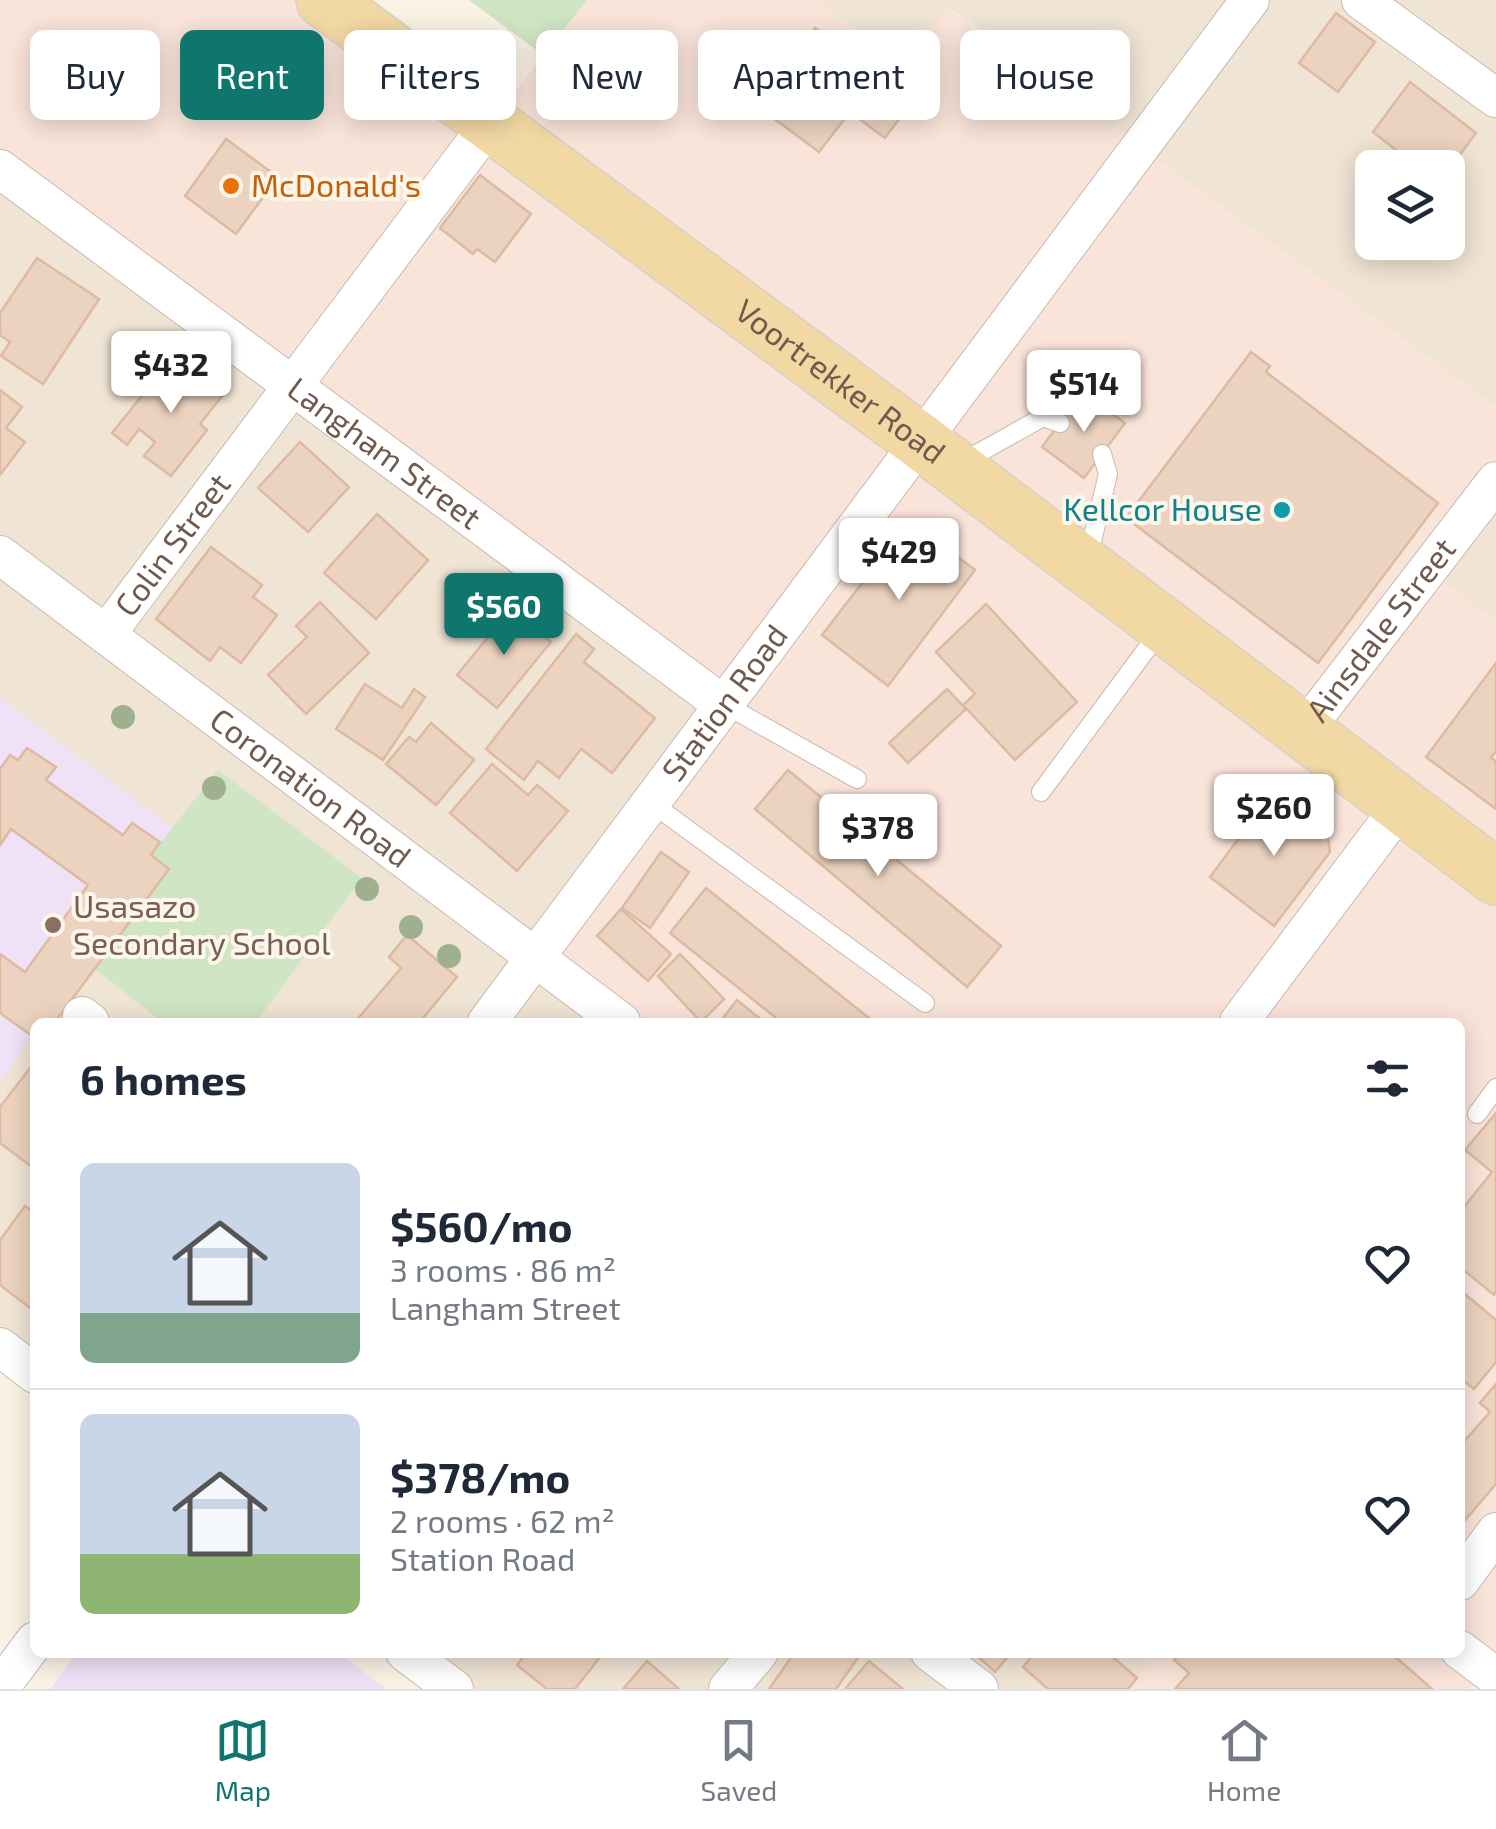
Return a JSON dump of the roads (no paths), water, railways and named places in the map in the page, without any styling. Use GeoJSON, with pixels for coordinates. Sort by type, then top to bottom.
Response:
{"type":"FeatureCollection","features":[{"type":"Feature","properties":{"kind":"main road","name":"Voortrekker Road"},"geometry":{"type":"LineString","coordinates":[[324,0],[936,454],[1496,877]]}},
{"type":"Feature","properties":{"kind":"street","name":"Station Road"},"geometry":{"type":"LineString","coordinates":[[490,1018],[721,703],[936,454],[1250,0]]}},
{"type":"Feature","properties":{"kind":"street"},"geometry":{"type":"LineString","coordinates":[[1361,0],[1496,98]]}},
{"type":"Feature","properties":{"kind":"street","name":"Colin Street"},"geometry":{"type":"LineString","coordinates":[[106,633],[490,123]]}},
{"type":"Feature","properties":{"kind":"street","name":"Langham Street"},"geometry":{"type":"LineString","coordinates":[[0,168],[721,703]]}},
{"type":"Feature","properties":{"kind":"street","name":"Ainsdale Street"},"geometry":{"type":"LineString","coordinates":[[1302,733],[1496,481]]}},
{"type":"Feature","properties":{"kind":"street","name":"Coronation Road"},"geometry":{"type":"LineString","coordinates":[[0,555],[616,1018]]}},
{"type":"Feature","properties":{"kind":"street"},"geometry":{"type":"LineString","coordinates":[[1242,1018],[1400,807]]}},
{"type":"Feature","properties":{"kind":"street"},"geometry":{"type":"LineString","coordinates":[[0,1347],[30,1370]]}},
{"type":"Feature","properties":{"kind":"street"},"geometry":{"type":"LineString","coordinates":[[1465,1574],[1496,1532]]}},
{"type":"Feature","properties":{"kind":"street"},"geometry":{"type":"LineString","coordinates":[[0,1688],[30,1649]]}},
{"type":"Feature","properties":{"kind":"street"},"geometry":{"type":"LineString","coordinates":[[1465,1655],[1488,1679]]}},
{"type":"Feature","properties":{"kind":"street"},"geometry":{"type":"LineString","coordinates":[[413,1658],[454,1689]]}},
{"type":"Feature","properties":{"kind":"street"},"geometry":{"type":"LineString","coordinates":[[728,1689],[755,1658]]}},
{"type":"Feature","properties":{"kind":"street"},"geometry":{"type":"LineString","coordinates":[[938,1658],[979,1689]]}},
{"type":"Feature","properties":{"kind":"lane"},"geometry":{"type":"LineString","coordinates":[[936,454],[1043,417],[1060,423]]}},
{"type":"Feature","properties":{"kind":"lane"},"geometry":{"type":"LineString","coordinates":[[1086,568],[1108,474],[1102,454]]}},
{"type":"Feature","properties":{"kind":"lane"},"geometry":{"type":"LineString","coordinates":[[1041,792],[1163,627]]}},
{"type":"Feature","properties":{"kind":"lane"},"geometry":{"type":"LineString","coordinates":[[721,703],[857,780]]}},
{"type":"Feature","properties":{"kind":"lane"},"geometry":{"type":"LineString","coordinates":[[650,802],[925,1003]]}},
{"type":"Feature","properties":{"kind":"lane"},"geometry":{"type":"LineString","coordinates":[[1477,1114],[1496,1088]]}},
{"type":"Feature","properties":{"kind":"place","name":"McDonald's"},"geometry":{"type":"Point","coordinates":[231,186]}},
{"type":"Feature","properties":{"kind":"place","name":"Kellcor House"},"geometry":{"type":"Point","coordinates":[1282,510]}},
{"type":"Feature","properties":{"kind":"place","name":"Usasazo Secondary School"},"geometry":{"type":"Point","coordinates":[53,925]}}]}
